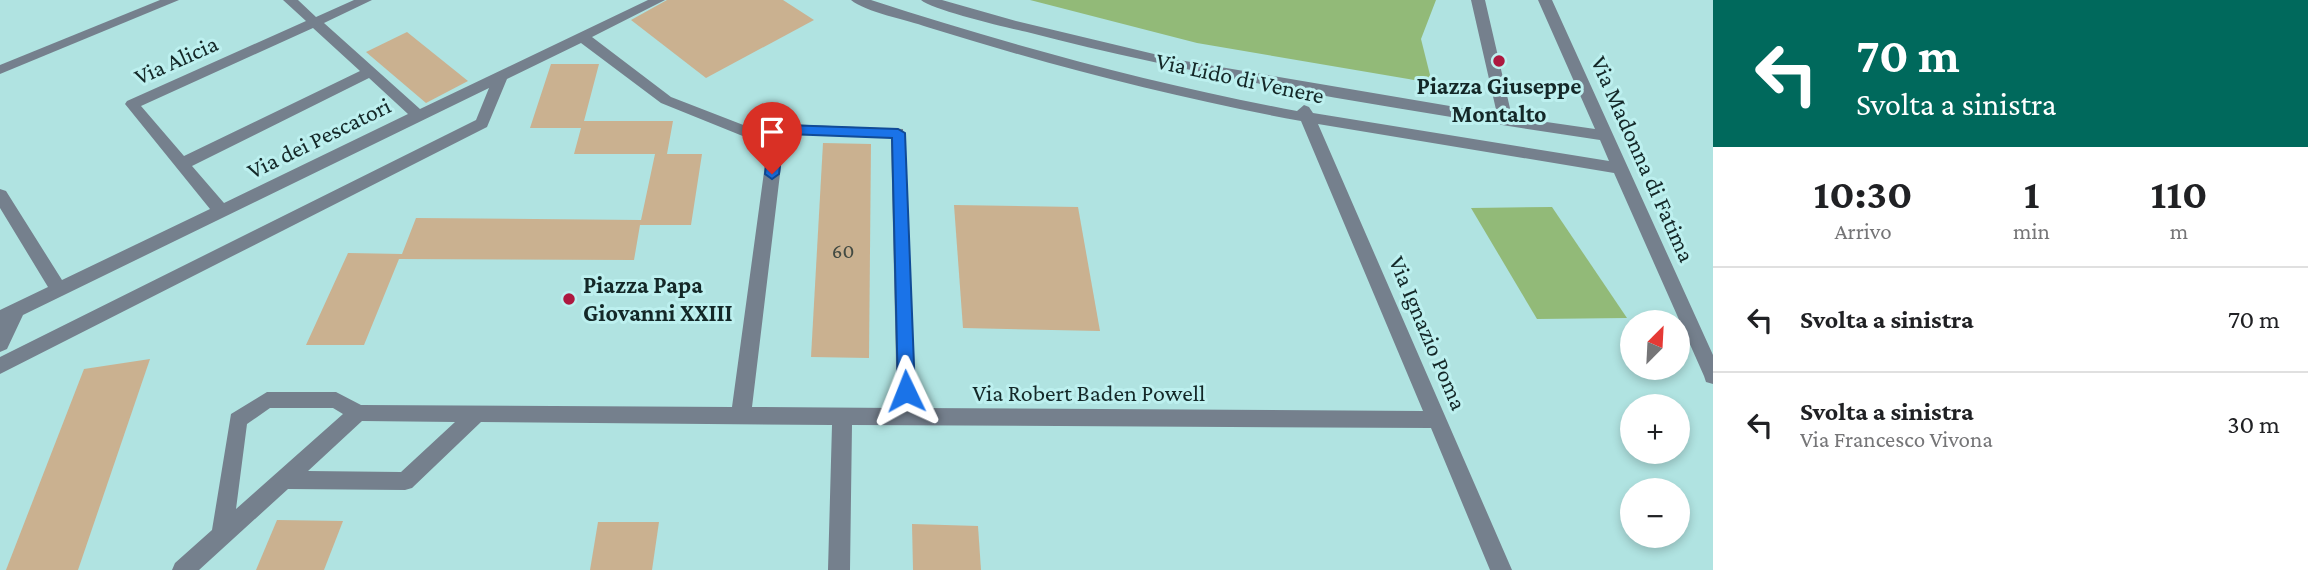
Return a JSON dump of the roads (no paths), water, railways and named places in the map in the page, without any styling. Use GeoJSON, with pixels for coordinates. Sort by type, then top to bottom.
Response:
{"type":"FeatureCollection","features":[{"type":"Feature","properties":{"kind":"street"},"geometry":{"type":"LineString","coordinates":[[0,70],[172,0]]}},
{"type":"Feature","properties":{"kind":"street"},"geometry":{"type":"LineString","coordinates":[[290,0],[418,115]]}},
{"type":"Feature","properties":{"kind":"street","name":"Via Alicia"},"geometry":{"type":"LineString","coordinates":[[221,211],[132,104],[365,0]]}},
{"type":"Feature","properties":{"kind":"street","name":"Via dei Pescatori"},"geometry":{"type":"LineString","coordinates":[[8,314],[658,0]]}},
{"type":"Feature","properties":{"kind":"street","name":"Via Lido di Venere"},"geometry":{"type":"LineString","coordinates":[[858,0],[979,37],[1185,92],[1307,117],[1619,168]]}},
{"type":"Feature","properties":{"kind":"street","name":"Via Lido di Venere"},"geometry":{"type":"LineString","coordinates":[[928,0],[1102,46],[1294,88],[1605,136]]}},
{"type":"Feature","properties":{"kind":"street"},"geometry":{"type":"LineString","coordinates":[[1478,0],[1506,121]]}},
{"type":"Feature","properties":{"kind":"street","name":"Via Madonna di Fatima"},"geometry":{"type":"LineString","coordinates":[[1545,0],[1713,376]]}},
{"type":"Feature","properties":{"kind":"street"},"geometry":{"type":"LineString","coordinates":[[581,36],[666,100],[765,139],[775,149],[741,415]]}},
{"type":"Feature","properties":{"kind":"street"},"geometry":{"type":"LineString","coordinates":[[182,164],[370,72]]}},
{"type":"Feature","properties":{"kind":"street"},"geometry":{"type":"LineString","coordinates":[[0,366],[482,123],[501,75]]}},
{"type":"Feature","properties":{"kind":"street","name":"Via Ignazio Poma"},"geometry":{"type":"LineString","coordinates":[[1294,88],[1501,570]]}},
{"type":"Feature","properties":{"kind":"street"},"geometry":{"type":"LineString","coordinates":[[765,139],[785,129],[898,133],[907,416]]}},
{"type":"Feature","properties":{"kind":"street"},"geometry":{"type":"LineString","coordinates":[[0,195],[58,289]]}},
{"type":"Feature","properties":{"kind":"street"},"geometry":{"type":"LineString","coordinates":[[0,344],[8,314]]}},
{"type":"Feature","properties":{"kind":"street"},"geometry":{"type":"LineString","coordinates":[[183,570],[358,413],[337,400],[267,400],[238,420],[222,534]]}},
{"type":"Feature","properties":{"kind":"street","name":"Via Robert Baden Powell"},"geometry":{"type":"LineString","coordinates":[[358,413],[1436,420]]}},
{"type":"Feature","properties":{"kind":"street"},"geometry":{"type":"LineString","coordinates":[[283,480],[405,481],[478,413]]}},
{"type":"Feature","properties":{"kind":"street"},"geometry":{"type":"LineString","coordinates":[[839,570],[842,416]]}},
{"type":"Feature","properties":{"kind":"place","name":"Piazza Giuseppe Montalto"},"geometry":{"type":"Point","coordinates":[1499,61]}},
{"type":"Feature","properties":{"kind":"place","name":"Piazza Papa Giovanni XXIII"},"geometry":{"type":"Point","coordinates":[569,299]}}]}
